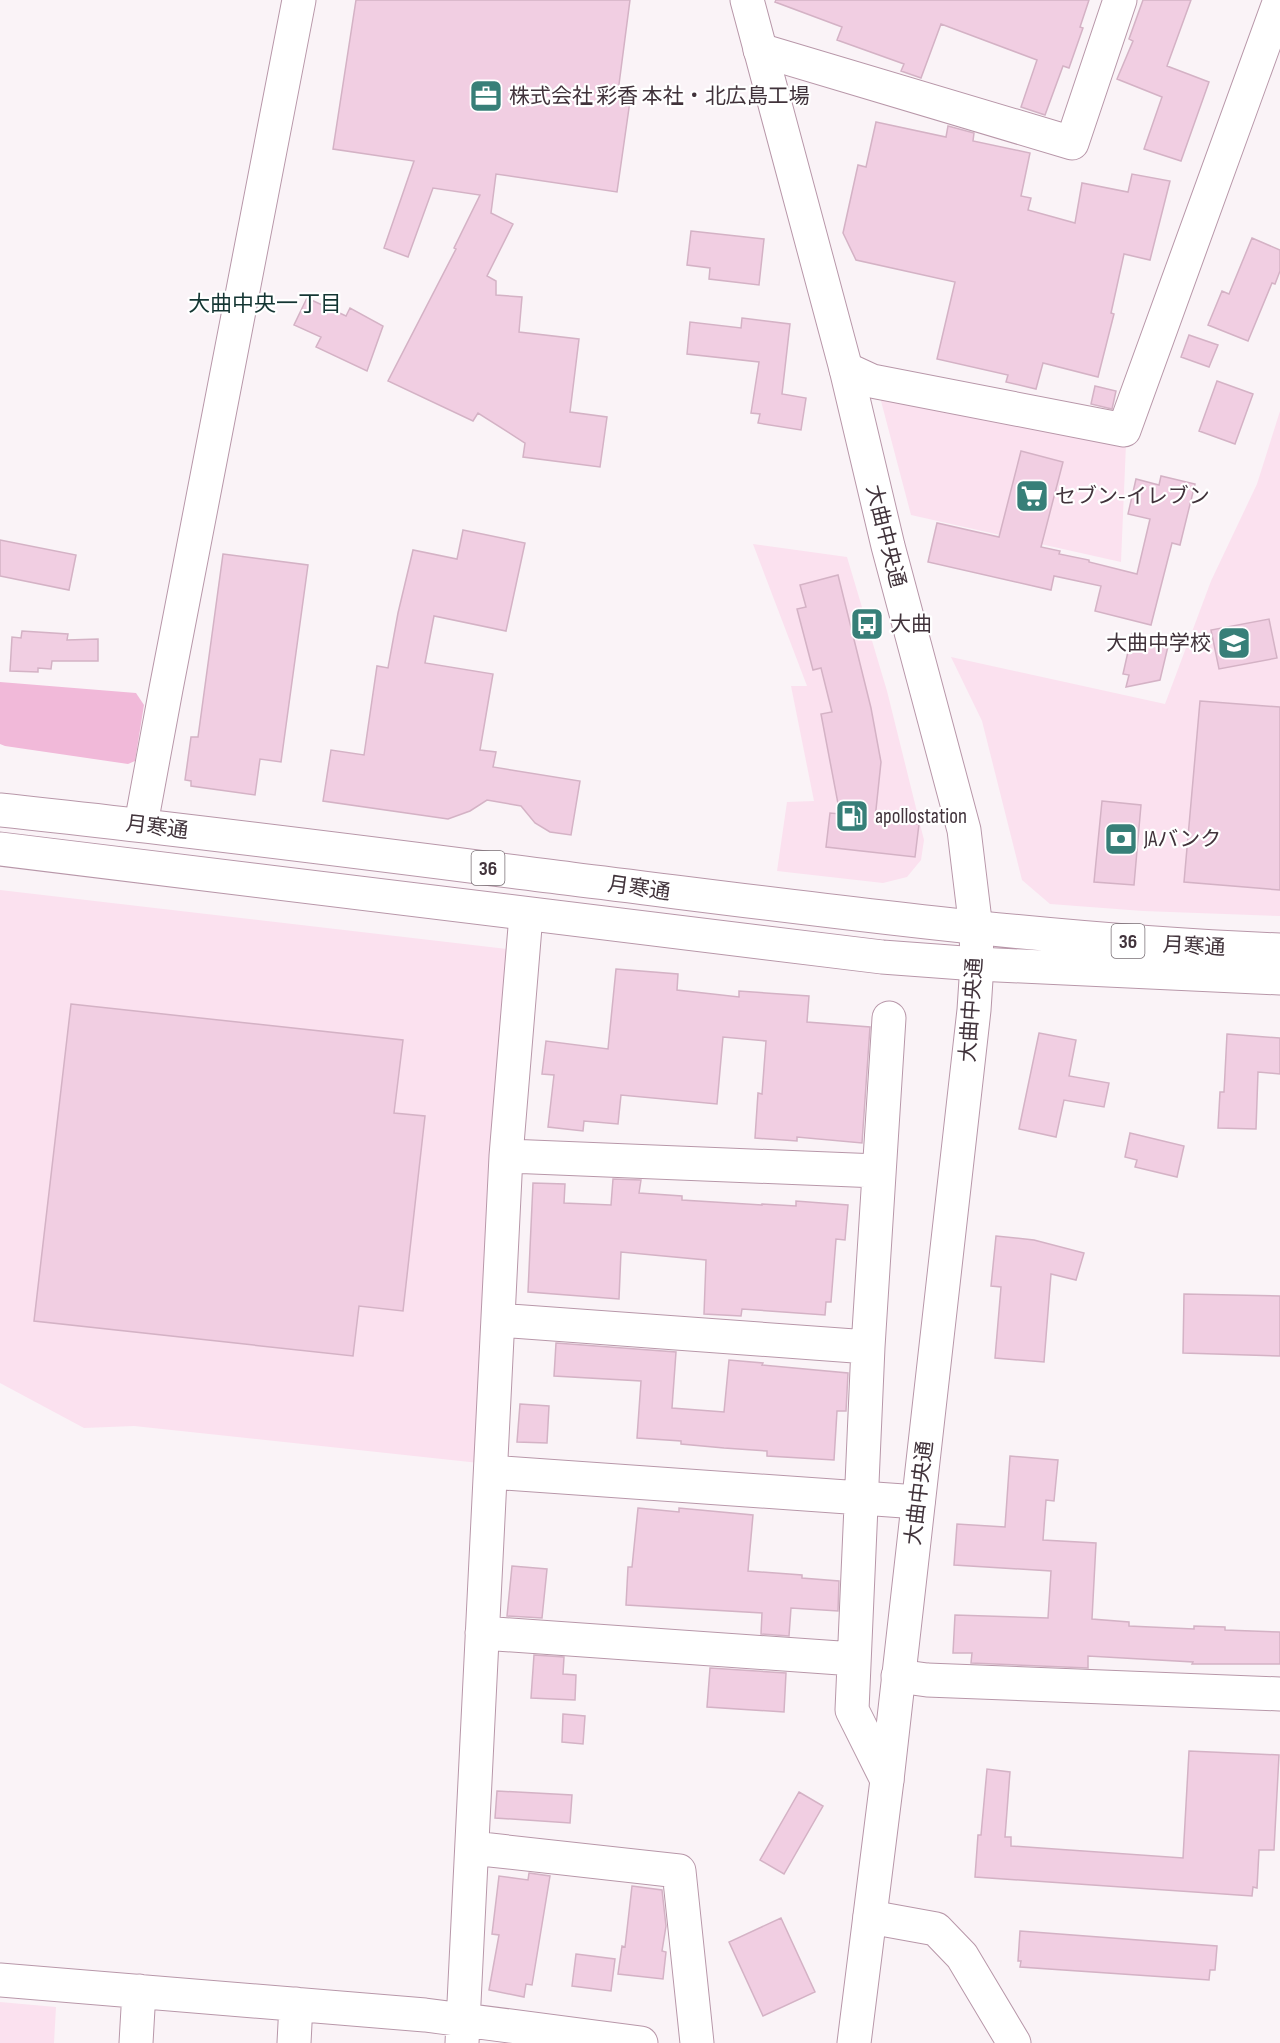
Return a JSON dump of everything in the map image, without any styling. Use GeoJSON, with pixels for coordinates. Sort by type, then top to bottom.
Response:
{"type":"FeatureCollection","features":[{"type":"Feature","properties":{"kind":"main road"},"geometry":{"type":"LineString","coordinates":[[141,824],[299,0]]}},
{"type":"Feature","properties":{"kind":"main road","name":"大曲中央通"},"geometry":{"type":"LineString","coordinates":[[747,0],[846,369],[888,546],[964,830],[976,928],[974,1010],[887,1780],[854,2043]]}},
{"type":"Feature","properties":{"kind":"main road"},"geometry":{"type":"LineString","coordinates":[[760,50],[1072,143],[1120,0]]}},
{"type":"Feature","properties":{"kind":"main road"},"geometry":{"type":"LineString","coordinates":[[846,369],[873,381],[1124,430],[1280,0]]}},
{"type":"Feature","properties":{"kind":"main road","name":"月寒通"},"geometry":{"type":"LineString","coordinates":[[0,810],[141,824],[708,897],[976,928],[1183,946],[1280,950]]}},
{"type":"Feature","properties":{"kind":"main road","name":"月寒通"},"geometry":{"type":"LineString","coordinates":[[0,849],[882,957],[976,964],[1280,978]]}},
{"type":"Feature","properties":{"kind":"main road"},"geometry":{"type":"LineString","coordinates":[[463,2031],[506,1156],[526,915]]}},
{"type":"Feature","properties":{"kind":"main road"},"geometry":{"type":"LineString","coordinates":[[887,1780],[852,1710],[868,1347],[889,1018]]}},
{"type":"Feature","properties":{"kind":"main road"},"geometry":{"type":"LineString","coordinates":[[506,1156],[878,1171]]}},
{"type":"Feature","properties":{"kind":"main road"},"geometry":{"type":"LineString","coordinates":[[498,1320],[868,1347]]}},
{"type":"Feature","properties":{"kind":"main road"},"geometry":{"type":"LineString","coordinates":[[490,1472],[918,1503]]}},
{"type":"Feature","properties":{"kind":"main road"},"geometry":{"type":"LineString","coordinates":[[482,1633],[854,1659]]}},
{"type":"Feature","properties":{"kind":"main road"},"geometry":{"type":"LineString","coordinates":[[898,1676],[927,1680],[1280,1694]]}},
{"type":"Feature","properties":{"kind":"main road"},"geometry":{"type":"LineString","coordinates":[[472,1848],[680,1871],[697,2043]]}},
{"type":"Feature","properties":{"kind":"main road"},"geometry":{"type":"LineString","coordinates":[[870,1917],[936,1929],[962,1956],[1014,2043]]}},
{"type":"Feature","properties":{"kind":"main road"},"geometry":{"type":"LineString","coordinates":[[0,1980],[297,2004],[463,2031],[641,2043]]}},
{"type":"Feature","properties":{"kind":"main road"},"geometry":{"type":"LineString","coordinates":[[136,2043],[139,1991]]}},
{"type":"Feature","properties":{"kind":"main road"},"geometry":{"type":"LineString","coordinates":[[294,2043],[297,2004]]}},
{"type":"Feature","properties":{"kind":"shaded area"},"geometry":{"type":"Polygon","coordinates":[[[882,398],[1126,444],[1121,562],[911,515],[882,398]]]}},
{"type":"Feature","properties":{"kind":"shaded area"},"geometry":{"type":"Polygon","coordinates":[[[1280,411],[1280,916],[1143,911],[1050,904],[1022,880],[982,721],[951,657],[1165,704],[1211,581],[1257,484],[1280,411]]]}},
{"type":"Feature","properties":{"kind":"shaded area"},"geometry":{"type":"Polygon","coordinates":[[[753,544],[847,557],[887,691],[924,840],[921,860],[907,877],[883,883],[777,871],[787,802],[814,801],[791,686],[807,686],[753,544]]]}},
{"type":"Feature","properties":{"kind":"shaded area"},"geometry":{"type":"Polygon","coordinates":[[[0,682],[136,693],[144,705],[135,761],[128,764],[0,744],[0,682]]]}},
{"type":"Feature","properties":{"kind":"shaded area"},"geometry":{"type":"Polygon","coordinates":[[[0,890],[507,949],[479,1463],[134,1426],[84,1428],[0,1383],[0,890]]]}},
{"type":"Feature","properties":{"kind":"shaded area"},"geometry":{"type":"Polygon","coordinates":[[[0,2002],[56,2007],[54,2043],[0,2043],[0,2002]]]}},
{"type":"Feature","properties":{"kind":"building","name":"株式会社 彩香 本社・北広島工場"},"geometry":{"type":"Polygon","coordinates":[[[356,0],[630,0],[618,92],[631,94],[617,192],[496,174],[491,213],[513,224],[487,276],[496,281],[496,295],[522,297],[519,332],[579,339],[570,412],[607,417],[600,467],[523,457],[525,443],[478,413],[473,421],[388,381],[456,249],[454,248],[480,195],[433,188],[408,257],[384,248],[414,161],[333,149],[356,0]]]}},
{"type":"Feature","properties":{"kind":"building"},"geometry":{"type":"Polygon","coordinates":[[[776,0],[1089,0],[1080,27],[1083,28],[1069,68],[1063,66],[1045,115],[1021,107],[1037,60],[941,24],[921,78],[901,71],[904,64],[837,40],[842,27],[775,2],[776,0]]]}},
{"type":"Feature","properties":{"kind":"building"},"geometry":{"type":"Polygon","coordinates":[[[1143,0],[1191,0],[1167,66],[1209,82],[1181,161],[1144,149],[1162,97],[1117,79],[1133,41],[1129,39],[1143,0]]]}},
{"type":"Feature","properties":{"kind":"building"},"geometry":{"type":"Polygon","coordinates":[[[876,122],[946,137],[948,126],[974,133],[973,141],[1030,153],[1021,196],[1031,198],[1028,210],[1075,223],[1082,183],[1128,192],[1132,174],[1170,181],[1150,260],[1124,254],[1111,313],[1114,314],[1098,377],[1043,363],[1036,389],[1006,382],[1008,375],[937,359],[955,282],[856,260],[843,233],[858,165],[866,167],[876,122]]]}},
{"type":"Feature","properties":{"kind":"building"},"geometry":{"type":"Polygon","coordinates":[[[691,231],[764,239],[759,285],[709,279],[710,268],[687,265],[691,231]]]}},
{"type":"Feature","properties":{"kind":"building"},"geometry":{"type":"Polygon","coordinates":[[[1252,238],[1280,250],[1280,271],[1275,284],[1272,283],[1248,341],[1208,325],[1222,291],[1229,294],[1252,238]]]}},
{"type":"Feature","properties":{"kind":"building"},"geometry":{"type":"Polygon","coordinates":[[[307,298],[346,316],[350,308],[383,326],[367,371],[316,347],[321,337],[294,325],[307,298]]]}},
{"type":"Feature","properties":{"kind":"building"},"geometry":{"type":"Polygon","coordinates":[[[742,318],[790,324],[782,394],[806,398],[801,430],[758,423],[760,414],[751,413],[759,362],[687,354],[690,322],[741,328],[742,318]]]}},
{"type":"Feature","properties":{"kind":"building"},"geometry":{"type":"Polygon","coordinates":[[[1189,335],[1218,345],[1209,367],[1181,357],[1189,335]]]}},
{"type":"Feature","properties":{"kind":"building"},"geometry":{"type":"Polygon","coordinates":[[[1217,381],[1253,394],[1235,444],[1199,431],[1217,381]]]}},
{"type":"Feature","properties":{"kind":"building"},"geometry":{"type":"Polygon","coordinates":[[[1095,386],[1116,391],[1112,409],[1091,404],[1095,386]]]}},
{"type":"Feature","properties":{"kind":"building"},"geometry":{"type":"Polygon","coordinates":[[[1021,451],[1063,462],[1041,547],[1060,551],[1059,554],[1137,574],[1150,519],[1128,514],[1136,479],[1159,485],[1161,476],[1195,484],[1180,545],[1172,543],[1151,625],[1095,611],[1101,586],[1054,576],[1051,590],[928,562],[937,523],[999,537],[1021,451]]]}},
{"type":"Feature","properties":{"kind":"building"},"geometry":{"type":"Polygon","coordinates":[[[463,530],[525,543],[506,631],[434,616],[425,663],[493,674],[480,750],[496,752],[493,767],[580,781],[571,835],[550,832],[535,823],[521,806],[487,800],[470,811],[448,819],[323,801],[331,750],[364,755],[377,666],[388,668],[413,550],[457,559],[463,530]]]}},
{"type":"Feature","properties":{"kind":"building"},"geometry":{"type":"Polygon","coordinates":[[[0,540],[76,555],[69,590],[0,576],[0,540]]]}},
{"type":"Feature","properties":{"kind":"building"},"geometry":{"type":"Polygon","coordinates":[[[223,554],[308,565],[281,762],[260,759],[255,795],[191,786],[191,781],[185,780],[191,737],[198,737],[223,554]]]}},
{"type":"Feature","properties":{"kind":"building"},"geometry":{"type":"Polygon","coordinates":[[[838,575],[871,708],[881,762],[875,819],[919,824],[915,857],[826,847],[830,813],[840,814],[821,714],[832,712],[821,668],[813,670],[797,609],[806,607],[800,585],[838,575]]]}},
{"type":"Feature","properties":{"kind":"building"},"geometry":{"type":"Polygon","coordinates":[[[1269,619],[1277,658],[1219,669],[1211,630],[1269,619]]]}},
{"type":"Feature","properties":{"kind":"building"},"geometry":{"type":"Polygon","coordinates":[[[22,631],[68,634],[67,640],[98,639],[98,661],[52,661],[51,669],[38,668],[38,672],[10,671],[12,637],[21,638],[22,631]]]}},
{"type":"Feature","properties":{"kind":"building"},"geometry":{"type":"Polygon","coordinates":[[[1132,634],[1169,642],[1160,680],[1126,687],[1129,675],[1123,674],[1132,634]]]}},
{"type":"Feature","properties":{"kind":"building"},"geometry":{"type":"Polygon","coordinates":[[[1200,701],[1280,707],[1280,890],[1184,882],[1200,701]]]}},
{"type":"Feature","properties":{"kind":"building"},"geometry":{"type":"Polygon","coordinates":[[[1102,801],[1141,805],[1134,885],[1094,882],[1102,801]]]}},
{"type":"Feature","properties":{"kind":"building"},"geometry":{"type":"Polygon","coordinates":[[[616,969],[678,974],[677,990],[739,997],[739,991],[809,996],[807,1022],[870,1027],[862,1143],[797,1137],[797,1141],[755,1138],[758,1093],[762,1094],[766,1041],[723,1037],[717,1104],[621,1095],[618,1124],[584,1121],[583,1131],[548,1127],[554,1075],[542,1074],[546,1041],[608,1049],[616,969]]]}},
{"type":"Feature","properties":{"kind":"building"},"geometry":{"type":"Polygon","coordinates":[[[71,1004],[403,1040],[394,1113],[425,1116],[403,1311],[359,1306],[353,1356],[34,1321],[71,1004]]]}},
{"type":"Feature","properties":{"kind":"building"},"geometry":{"type":"Polygon","coordinates":[[[1039,1033],[1076,1040],[1069,1076],[1109,1083],[1104,1107],[1064,1100],[1056,1137],[1019,1129],[1039,1033]]]}},
{"type":"Feature","properties":{"kind":"building"},"geometry":{"type":"Polygon","coordinates":[[[1227,1034],[1280,1038],[1280,1074],[1258,1072],[1256,1129],[1218,1128],[1220,1092],[1224,1092],[1227,1034]]]}},
{"type":"Feature","properties":{"kind":"building"},"geometry":{"type":"Polygon","coordinates":[[[1130,1133],[1184,1146],[1177,1177],[1135,1167],[1137,1160],[1125,1157],[1130,1133]]]}},
{"type":"Feature","properties":{"kind":"building"},"geometry":{"type":"Polygon","coordinates":[[[613,1179],[641,1180],[639,1193],[682,1196],[682,1200],[762,1205],[796,1206],[796,1201],[848,1205],[845,1240],[836,1239],[831,1302],[826,1302],[825,1315],[742,1309],[741,1316],[704,1314],[706,1260],[621,1252],[619,1299],[528,1292],[533,1183],[565,1184],[564,1203],[611,1205],[613,1179]]]}},
{"type":"Feature","properties":{"kind":"building"},"geometry":{"type":"Polygon","coordinates":[[[996,1236],[1034,1240],[1084,1253],[1076,1280],[1051,1274],[1044,1362],[995,1358],[1001,1287],[991,1286],[996,1236]]]}},
{"type":"Feature","properties":{"kind":"building"},"geometry":{"type":"Polygon","coordinates":[[[1184,1294],[1280,1296],[1280,1356],[1183,1353],[1184,1294]]]}},
{"type":"Feature","properties":{"kind":"building"},"geometry":{"type":"Polygon","coordinates":[[[556,1343],[676,1352],[672,1408],[724,1412],[729,1360],[848,1373],[846,1411],[837,1411],[834,1460],[767,1456],[767,1451],[637,1438],[641,1381],[554,1376],[556,1343]]]}},
{"type":"Feature","properties":{"kind":"building"},"geometry":{"type":"Polygon","coordinates":[[[520,1404],[549,1406],[547,1443],[517,1442],[520,1404]]]}},
{"type":"Feature","properties":{"kind":"building"},"geometry":{"type":"Polygon","coordinates":[[[1010,1456],[1058,1460],[1054,1501],[1046,1500],[1043,1540],[1096,1543],[1092,1619],[1129,1622],[1129,1626],[1194,1629],[1194,1626],[1225,1627],[1225,1630],[1280,1632],[1280,1664],[1192,1664],[1193,1662],[1088,1656],[1088,1668],[971,1663],[972,1653],[953,1653],[955,1615],[1048,1618],[1051,1571],[954,1565],[957,1524],[1005,1527],[1010,1456]]]}},
{"type":"Feature","properties":{"kind":"building"},"geometry":{"type":"Polygon","coordinates":[[[638,1508],[679,1512],[679,1508],[753,1515],[748,1571],[802,1575],[802,1578],[839,1581],[838,1611],[791,1608],[789,1636],[761,1634],[762,1613],[626,1605],[628,1567],[632,1567],[638,1508]]]}},
{"type":"Feature","properties":{"kind":"building"},"geometry":{"type":"Polygon","coordinates":[[[512,1566],[547,1569],[542,1618],[507,1616],[512,1566]]]}},
{"type":"Feature","properties":{"kind":"building"},"geometry":{"type":"Polygon","coordinates":[[[534,1655],[564,1657],[563,1674],[576,1675],[575,1700],[531,1698],[534,1655]]]}},
{"type":"Feature","properties":{"kind":"building"},"geometry":{"type":"Polygon","coordinates":[[[710,1668],[786,1673],[784,1712],[707,1707],[710,1668]]]}},
{"type":"Feature","properties":{"kind":"building"},"geometry":{"type":"Polygon","coordinates":[[[563,1714],[585,1716],[583,1744],[562,1742],[563,1714]]]}},
{"type":"Feature","properties":{"kind":"building"},"geometry":{"type":"Polygon","coordinates":[[[1189,1751],[1279,1755],[1274,1850],[1259,1850],[1257,1888],[1253,1887],[1252,1896],[975,1877],[987,1769],[1010,1772],[1005,1837],[1011,1837],[1011,1846],[1183,1858],[1189,1751]]]}},
{"type":"Feature","properties":{"kind":"building"},"geometry":{"type":"Polygon","coordinates":[[[497,1791],[572,1795],[570,1823],[495,1818],[497,1791]]]}},
{"type":"Feature","properties":{"kind":"building"},"geometry":{"type":"Polygon","coordinates":[[[799,1792],[823,1806],[784,1874],[760,1860],[799,1792]]]}},
{"type":"Feature","properties":{"kind":"building"},"geometry":{"type":"Polygon","coordinates":[[[529,1873],[550,1876],[532,1985],[526,1984],[524,1997],[489,1990],[499,1935],[492,1934],[499,1876],[528,1880],[529,1873]]]}},
{"type":"Feature","properties":{"kind":"building"},"geometry":{"type":"Polygon","coordinates":[[[632,1886],[662,1890],[666,1926],[662,1951],[666,1952],[663,1979],[618,1974],[622,1946],[625,1947],[632,1886]]]}},
{"type":"Feature","properties":{"kind":"building"},"geometry":{"type":"Polygon","coordinates":[[[781,1918],[815,1992],[763,2016],[729,1942],[781,1918]]]}},
{"type":"Feature","properties":{"kind":"building"},"geometry":{"type":"Polygon","coordinates":[[[1020,1931],[1217,1946],[1215,1970],[1210,1970],[1209,1980],[1020,1967],[1021,1961],[1018,1961],[1020,1931]]]}},
{"type":"Feature","properties":{"kind":"building"},"geometry":{"type":"Polygon","coordinates":[[[576,1954],[615,1959],[611,1991],[572,1986],[576,1954]]]}},
{"type":"Feature","properties":{"kind":"place","name":"株式会社 彩香 本社・北広島工場"},"geometry":{"type":"Point","coordinates":[486,96]}},
{"type":"Feature","properties":{"kind":"place","name":"セブン-イレブン"},"geometry":{"type":"Point","coordinates":[1032,496]}},
{"type":"Feature","properties":{"kind":"place","name":"大曲"},"geometry":{"type":"Point","coordinates":[867,624]}},
{"type":"Feature","properties":{"kind":"place","name":"大曲中学校"},"geometry":{"type":"Point","coordinates":[1234,643]}},
{"type":"Feature","properties":{"kind":"place","name":"apollostation"},"geometry":{"type":"Point","coordinates":[852,816]}},
{"type":"Feature","properties":{"kind":"place","name":"JAバンク"},"geometry":{"type":"Point","coordinates":[1121,839]}},
{"type":"Feature","properties":{"kind":"district","name":"大曲中央一丁目"},"geometry":{"type":"Point","coordinates":[265,303]}}]}
